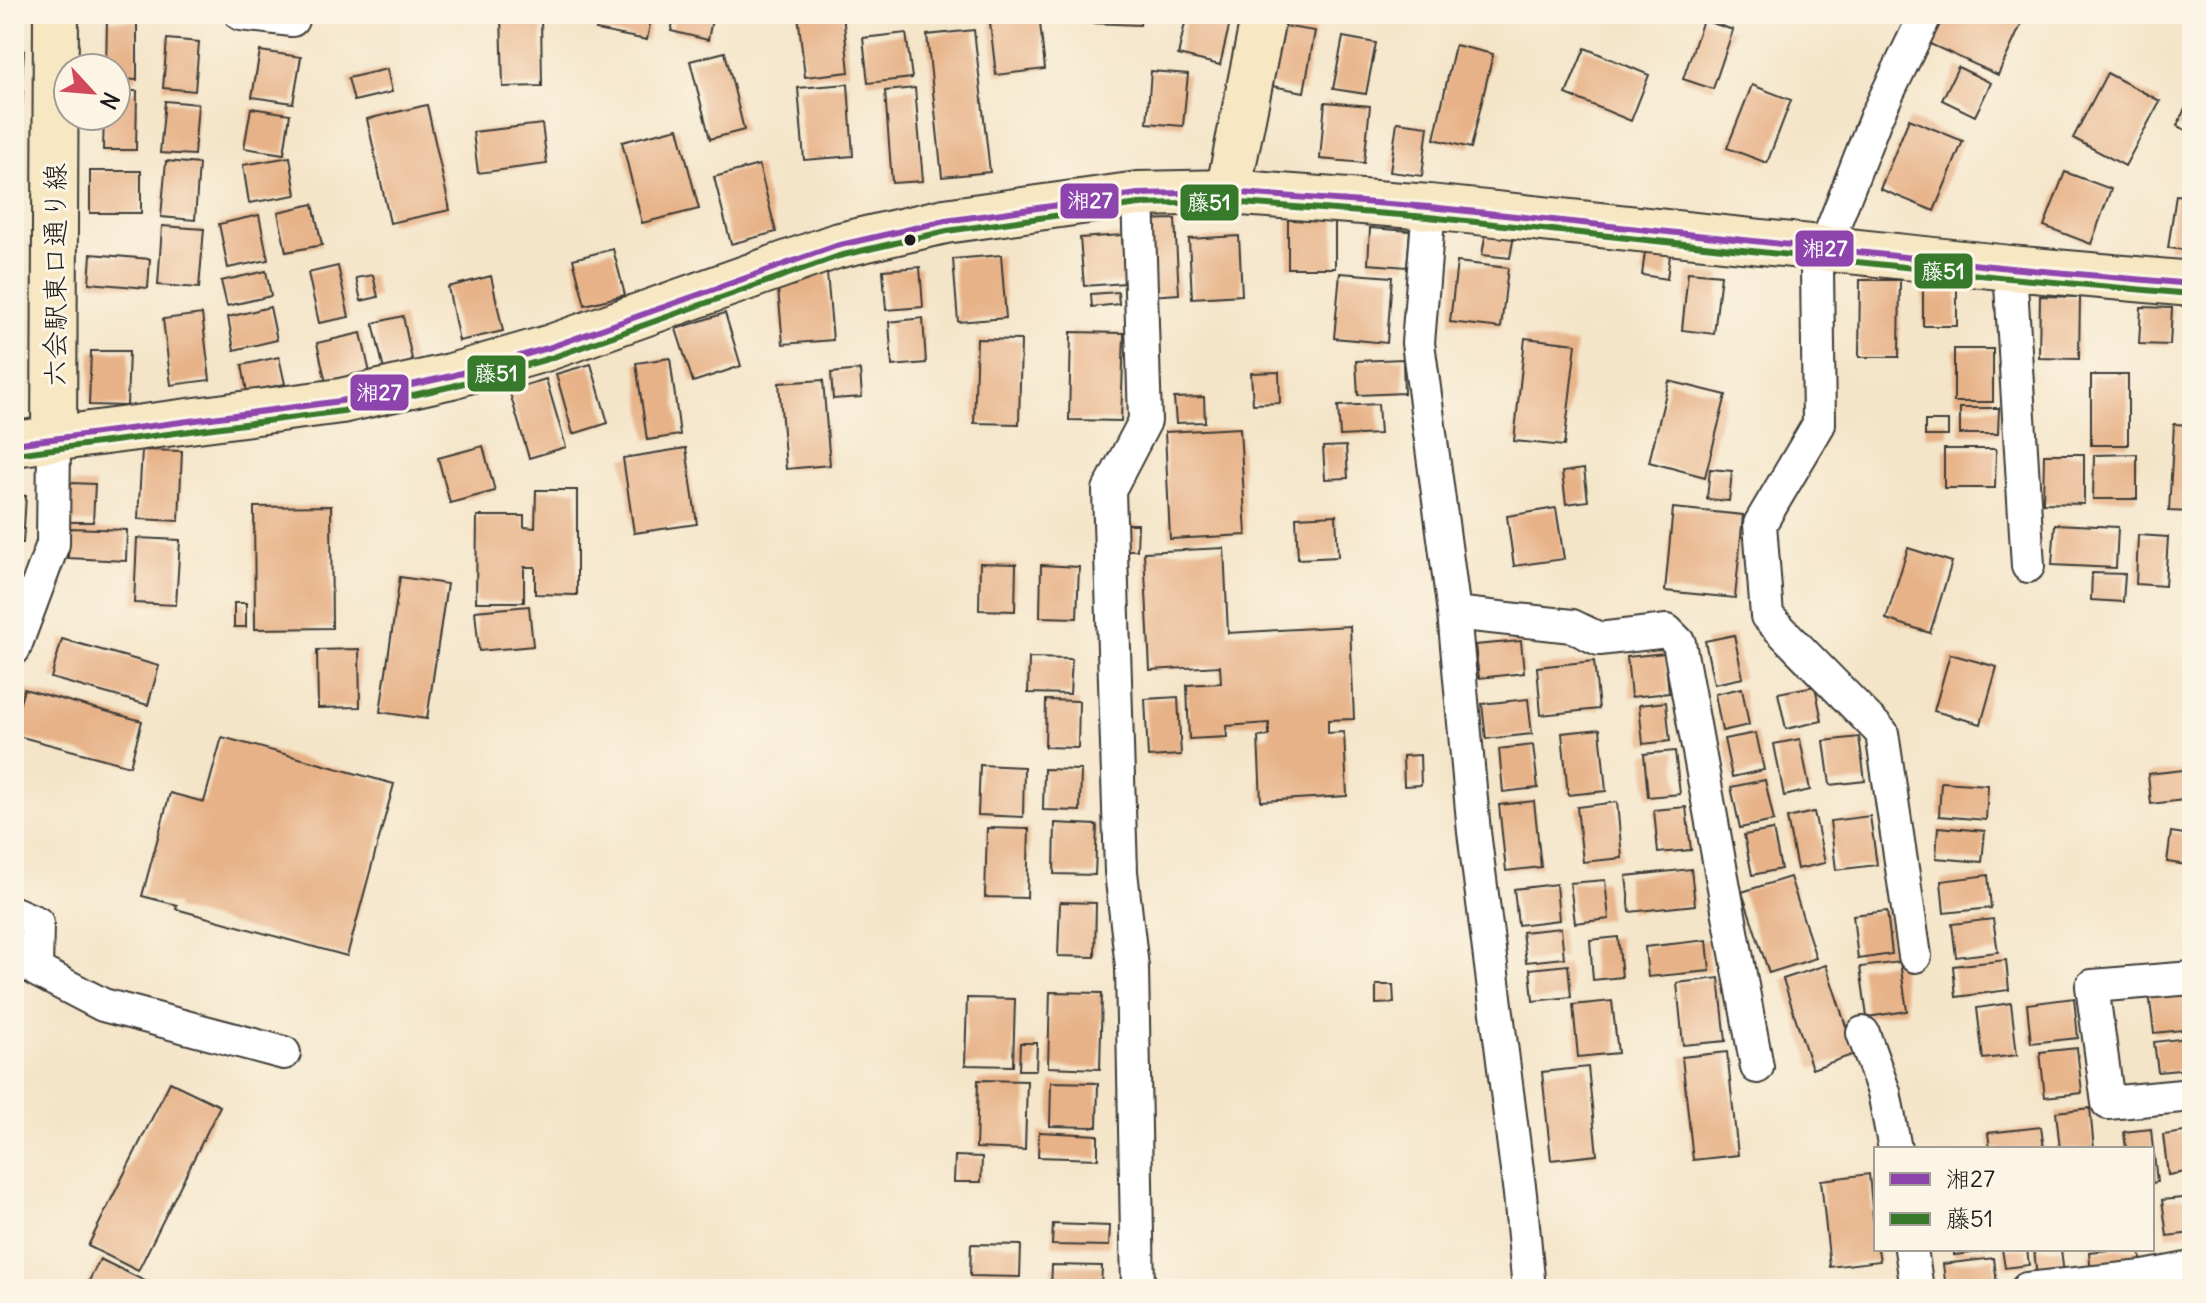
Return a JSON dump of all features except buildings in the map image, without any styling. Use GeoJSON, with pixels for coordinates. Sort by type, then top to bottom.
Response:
{"type":"FeatureCollection","features":[{"type":"Feature","properties":{"kind":"street","name":"六会駅東口通り線"},"geometry":{"type":"LineString","coordinates":[[34,442],[56,14]]}},
{"type":"Feature","properties":{"kind":"street"},"geometry":{"type":"LineString","coordinates":[[241,14],[292,20],[292,14]]}},
{"type":"Feature","properties":{"kind":"street"},"geometry":{"type":"LineString","coordinates":[[1228,192],[1264,14]]}},
{"type":"Feature","properties":{"kind":"street"},"geometry":{"type":"LineString","coordinates":[[1915,956],[1882,733],[1767,616],[1760,524],[1819,424],[1817,268],[1876,117],[1926,14]]}},
{"type":"Feature","properties":{"kind":"street"},"geometry":{"type":"LineString","coordinates":[[14,649],[53,544],[34,442],[341,401],[451,376],[548,348],[836,246],[945,221],[1138,194],[1228,192],[1429,207],[2192,284]]}},
{"type":"Feature","properties":{"kind":"street"},"geometry":{"type":"LineString","coordinates":[[1138,194],[1145,421],[1109,490],[1121,872],[1132,967],[1138,1289]]}},
{"type":"Feature","properties":{"kind":"street"},"geometry":{"type":"LineString","coordinates":[[1429,207],[1418,343],[1454,613],[1474,832],[1520,1194],[1529,1289]]}},
{"type":"Feature","properties":{"kind":"street"},"geometry":{"type":"LineString","coordinates":[[2010,268],[2028,566]]}},
{"type":"Feature","properties":{"kind":"street"},"geometry":{"type":"LineString","coordinates":[[1454,613],[1572,626],[1599,639],[1667,631],[1679,643],[1757,1067]]}},
{"type":"Feature","properties":{"kind":"street"},"geometry":{"type":"LineString","coordinates":[[14,913],[37,923],[36,970],[103,1005],[284,1053]]}},
{"type":"Feature","properties":{"kind":"street"},"geometry":{"type":"LineString","coordinates":[[2192,978],[2092,986],[2108,1103],[2192,1095]]}},
{"type":"Feature","properties":{"kind":"street"},"geometry":{"type":"LineString","coordinates":[[1863,1033],[1884,1092],[1895,1147]]}},
{"type":"Feature","properties":{"kind":"street"},"geometry":{"type":"LineString","coordinates":[[1911,1251],[1917,1289]]}},
{"type":"Feature","properties":{"kind":"street"},"geometry":{"type":"LineString","coordinates":[[2027,1289],[2144,1283],[2192,1268]]}},
{"type":"Feature","properties":{"kind":"transit line","name":"湘27"},"geometry":{"type":"LineString","coordinates":[[14,444],[341,401],[451,376],[548,348],[836,246],[945,221],[1138,194],[1228,192],[1429,207],[2192,284]]}},
{"type":"Feature","properties":{"kind":"transit line","name":"藤51"},"geometry":{"type":"LineString","coordinates":[[15,454],[343,411],[453,386],[551,358],[839,256],[947,231],[1139,204],[1228,202],[1428,217],[2191,294]]}}]}
